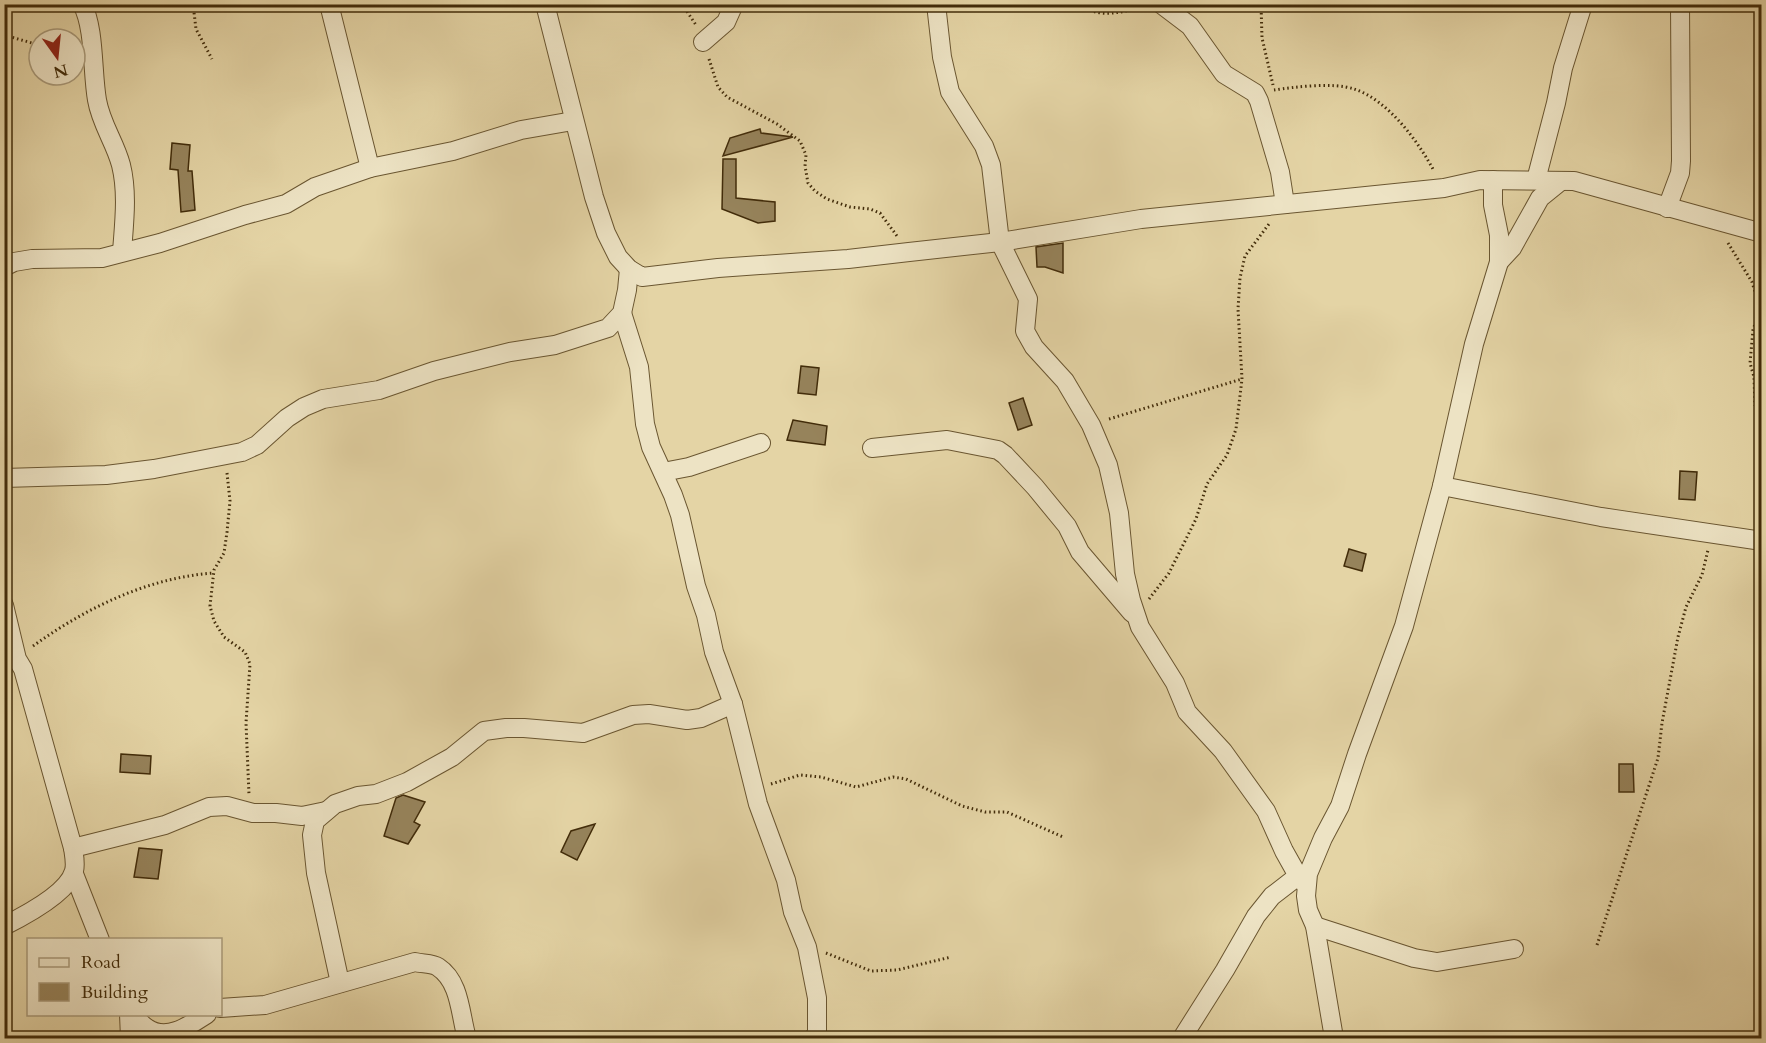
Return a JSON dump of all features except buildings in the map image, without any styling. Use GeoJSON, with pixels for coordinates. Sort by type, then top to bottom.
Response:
{"type":"FeatureCollection","features":[{"type":"Feature","properties":{"kind":"street"},"geometry":{"type":"LineString","coordinates":[[82,4],[88,21],[100,117],[114,143],[125,188],[122,252]]}},
{"type":"Feature","properties":{"kind":"street"},"geometry":{"type":"LineString","coordinates":[[329,4],[370,168]]}},
{"type":"Feature","properties":{"kind":"street"},"geometry":{"type":"LineString","coordinates":[[545,4],[573,121],[606,233],[618,256],[629,269],[642,277],[718,268],[848,259],[1000,242],[1141,219],[1444,188],[1480,180],[1574,181],[1761,232]]}},
{"type":"Feature","properties":{"kind":"street"},"geometry":{"type":"LineString","coordinates":[[703,42],[726,22],[734,4]]}},
{"type":"Feature","properties":{"kind":"street"},"geometry":{"type":"LineString","coordinates":[[936,4],[942,57],[950,92],[984,146],[991,165],[1000,242],[1028,299],[1024,325],[1028,338],[1065,381],[1091,425],[1108,465],[1119,513],[1125,574],[1140,627],[1175,683],[1187,712],[1223,751],[1266,811],[1302,880],[1308,910],[1315,926],[1334,1038]]}},
{"type":"Feature","properties":{"kind":"street"},"geometry":{"type":"LineString","coordinates":[[1536,180],[1563,68],[1583,4]]}},
{"type":"Feature","properties":{"kind":"street"},"geometry":{"type":"LineString","coordinates":[[1667,208],[1680,173],[1681,162],[1680,4]]}},
{"type":"Feature","properties":{"kind":"street"},"geometry":{"type":"LineString","coordinates":[[1162,5],[1190,26],[1224,74],[1255,93],[1263,112],[1280,172],[1285,203]]}},
{"type":"Feature","properties":{"kind":"street"},"geometry":{"type":"LineString","coordinates":[[4,267],[14,262],[32,259],[102,258],[278,207],[315,187],[370,168],[453,151],[521,130],[573,121]]}},
{"type":"Feature","properties":{"kind":"street"},"geometry":{"type":"LineString","coordinates":[[1182,1038],[1256,916],[1272,896],[1302,880],[1308,874],[1340,806],[1404,626],[1442,486],[1474,344],[1499,262],[1499,235],[1493,205],[1493,180]]}},
{"type":"Feature","properties":{"kind":"street"},"geometry":{"type":"LineString","coordinates":[[1499,262],[1512,248],[1540,198],[1561,181]]}},
{"type":"Feature","properties":{"kind":"street"},"geometry":{"type":"LineString","coordinates":[[629,269],[622,313],[639,367],[645,423],[651,447],[674,495],[714,652],[733,704],[754,788],[786,880],[793,912],[807,947],[817,998],[817,1032],[814,1038]]}},
{"type":"Feature","properties":{"kind":"street"},"geometry":{"type":"LineString","coordinates":[[4,478],[106,475],[231,455],[257,444],[286,418],[323,399],[379,390],[434,371],[510,352],[555,345],[608,328],[622,313]]}},
{"type":"Feature","properties":{"kind":"street"},"geometry":{"type":"LineString","coordinates":[[872,448],[947,440],[998,450],[1035,487],[1067,526],[1080,552],[1094,570],[1136,616]]}},
{"type":"Feature","properties":{"kind":"street"},"geometry":{"type":"LineString","coordinates":[[663,472],[689,468],[761,443]]}},
{"type":"Feature","properties":{"kind":"street"},"geometry":{"type":"LineString","coordinates":[[1442,486],[1601,517],[1761,541]]}},
{"type":"Feature","properties":{"kind":"street"},"geometry":{"type":"LineString","coordinates":[[4,605],[15,666],[73,848],[74,874],[100,938]]}},
{"type":"Feature","properties":{"kind":"street"},"geometry":{"type":"LineString","coordinates":[[340,983],[316,873],[312,835],[315,821],[335,804],[358,796],[376,794],[407,782],[452,756],[484,731],[524,728],[583,734],[633,716],[649,714],[687,720],[701,718],[733,704]]}},
{"type":"Feature","properties":{"kind":"street"},"geometry":{"type":"LineString","coordinates":[[73,848],[165,825],[209,807],[228,806],[249,812],[302,816],[326,811]]}},
{"type":"Feature","properties":{"kind":"street"},"geometry":{"type":"LineString","coordinates":[[4,926],[62,891],[74,874]]}},
{"type":"Feature","properties":{"kind":"street"},"geometry":{"type":"LineString","coordinates":[[1315,926],[1414,958],[1437,962],[1514,949]]}},
{"type":"Feature","properties":{"kind":"street"},"geometry":{"type":"LineString","coordinates":[[222,1008],[265,1005],[415,962],[437,966],[447,975],[461,1006],[467,1038]]}},
{"type":"Feature","properties":{"kind":"street"},"geometry":{"type":"LineString","coordinates":[[130,1038],[131,1016]]}},
{"type":"Feature","properties":{"kind":"street"},"geometry":{"type":"LineString","coordinates":[[133,1016],[148,1029],[161,1034],[175,1032],[203,1016]]}},
{"type":"Feature","properties":{"kind":"path"},"geometry":{"type":"LineString","coordinates":[[193,4],[196,29],[212,59]]}},
{"type":"Feature","properties":{"kind":"path"},"geometry":{"type":"LineString","coordinates":[[682,4],[695,23],[720,91],[739,105],[777,124],[800,141],[806,155],[808,183],[814,191],[827,199],[850,207],[870,209],[880,213],[909,252]]}},
{"type":"Feature","properties":{"kind":"path"},"geometry":{"type":"LineString","coordinates":[[1083,4],[1093,12],[1105,14],[1162,5]]}},
{"type":"Feature","properties":{"kind":"path"},"geometry":{"type":"LineString","coordinates":[[1261,4],[1262,38],[1274,90],[1263,112]]}},
{"type":"Feature","properties":{"kind":"path"},"geometry":{"type":"LineString","coordinates":[[4,35],[27,42]]}},
{"type":"Feature","properties":{"kind":"path"},"geometry":{"type":"LineString","coordinates":[[1274,90],[1299,86],[1353,88],[1398,120],[1430,163],[1444,188]]}},
{"type":"Feature","properties":{"kind":"path"},"geometry":{"type":"LineString","coordinates":[[1136,616],[1169,573],[1196,519],[1207,484],[1227,454],[1236,429],[1242,379],[1238,309],[1240,278],[1245,256],[1285,203]]}},
{"type":"Feature","properties":{"kind":"path"},"geometry":{"type":"LineString","coordinates":[[1716,220],[1729,247],[1752,282],[1756,295],[1757,318],[1753,330],[1750,363],[1754,377],[1755,406]]}},
{"type":"Feature","properties":{"kind":"path"},"geometry":{"type":"LineString","coordinates":[[1091,425],[1242,379]]}},
{"type":"Feature","properties":{"kind":"path"},"geometry":{"type":"LineString","coordinates":[[231,455],[227,477],[230,501],[227,532],[224,553],[213,573],[210,606],[214,621],[224,637],[245,652],[250,664],[246,736],[249,758],[249,812]]}},
{"type":"Feature","properties":{"kind":"path"},"geometry":{"type":"LineString","coordinates":[[1597,945],[1658,758],[1678,637],[1686,607],[1702,575],[1712,533]]}},
{"type":"Feature","properties":{"kind":"path"},"geometry":{"type":"LineString","coordinates":[[15,666],[52,632],[107,601],[168,580],[213,573]]}},
{"type":"Feature","properties":{"kind":"path"},"geometry":{"type":"LineString","coordinates":[[754,788],[800,775],[821,777],[856,787],[879,779],[900,778],[962,806],[985,812],[1007,812],[1063,837]]}},
{"type":"Feature","properties":{"kind":"path"},"geometry":{"type":"LineString","coordinates":[[807,947],[871,971],[897,970],[951,957]]}}]}
